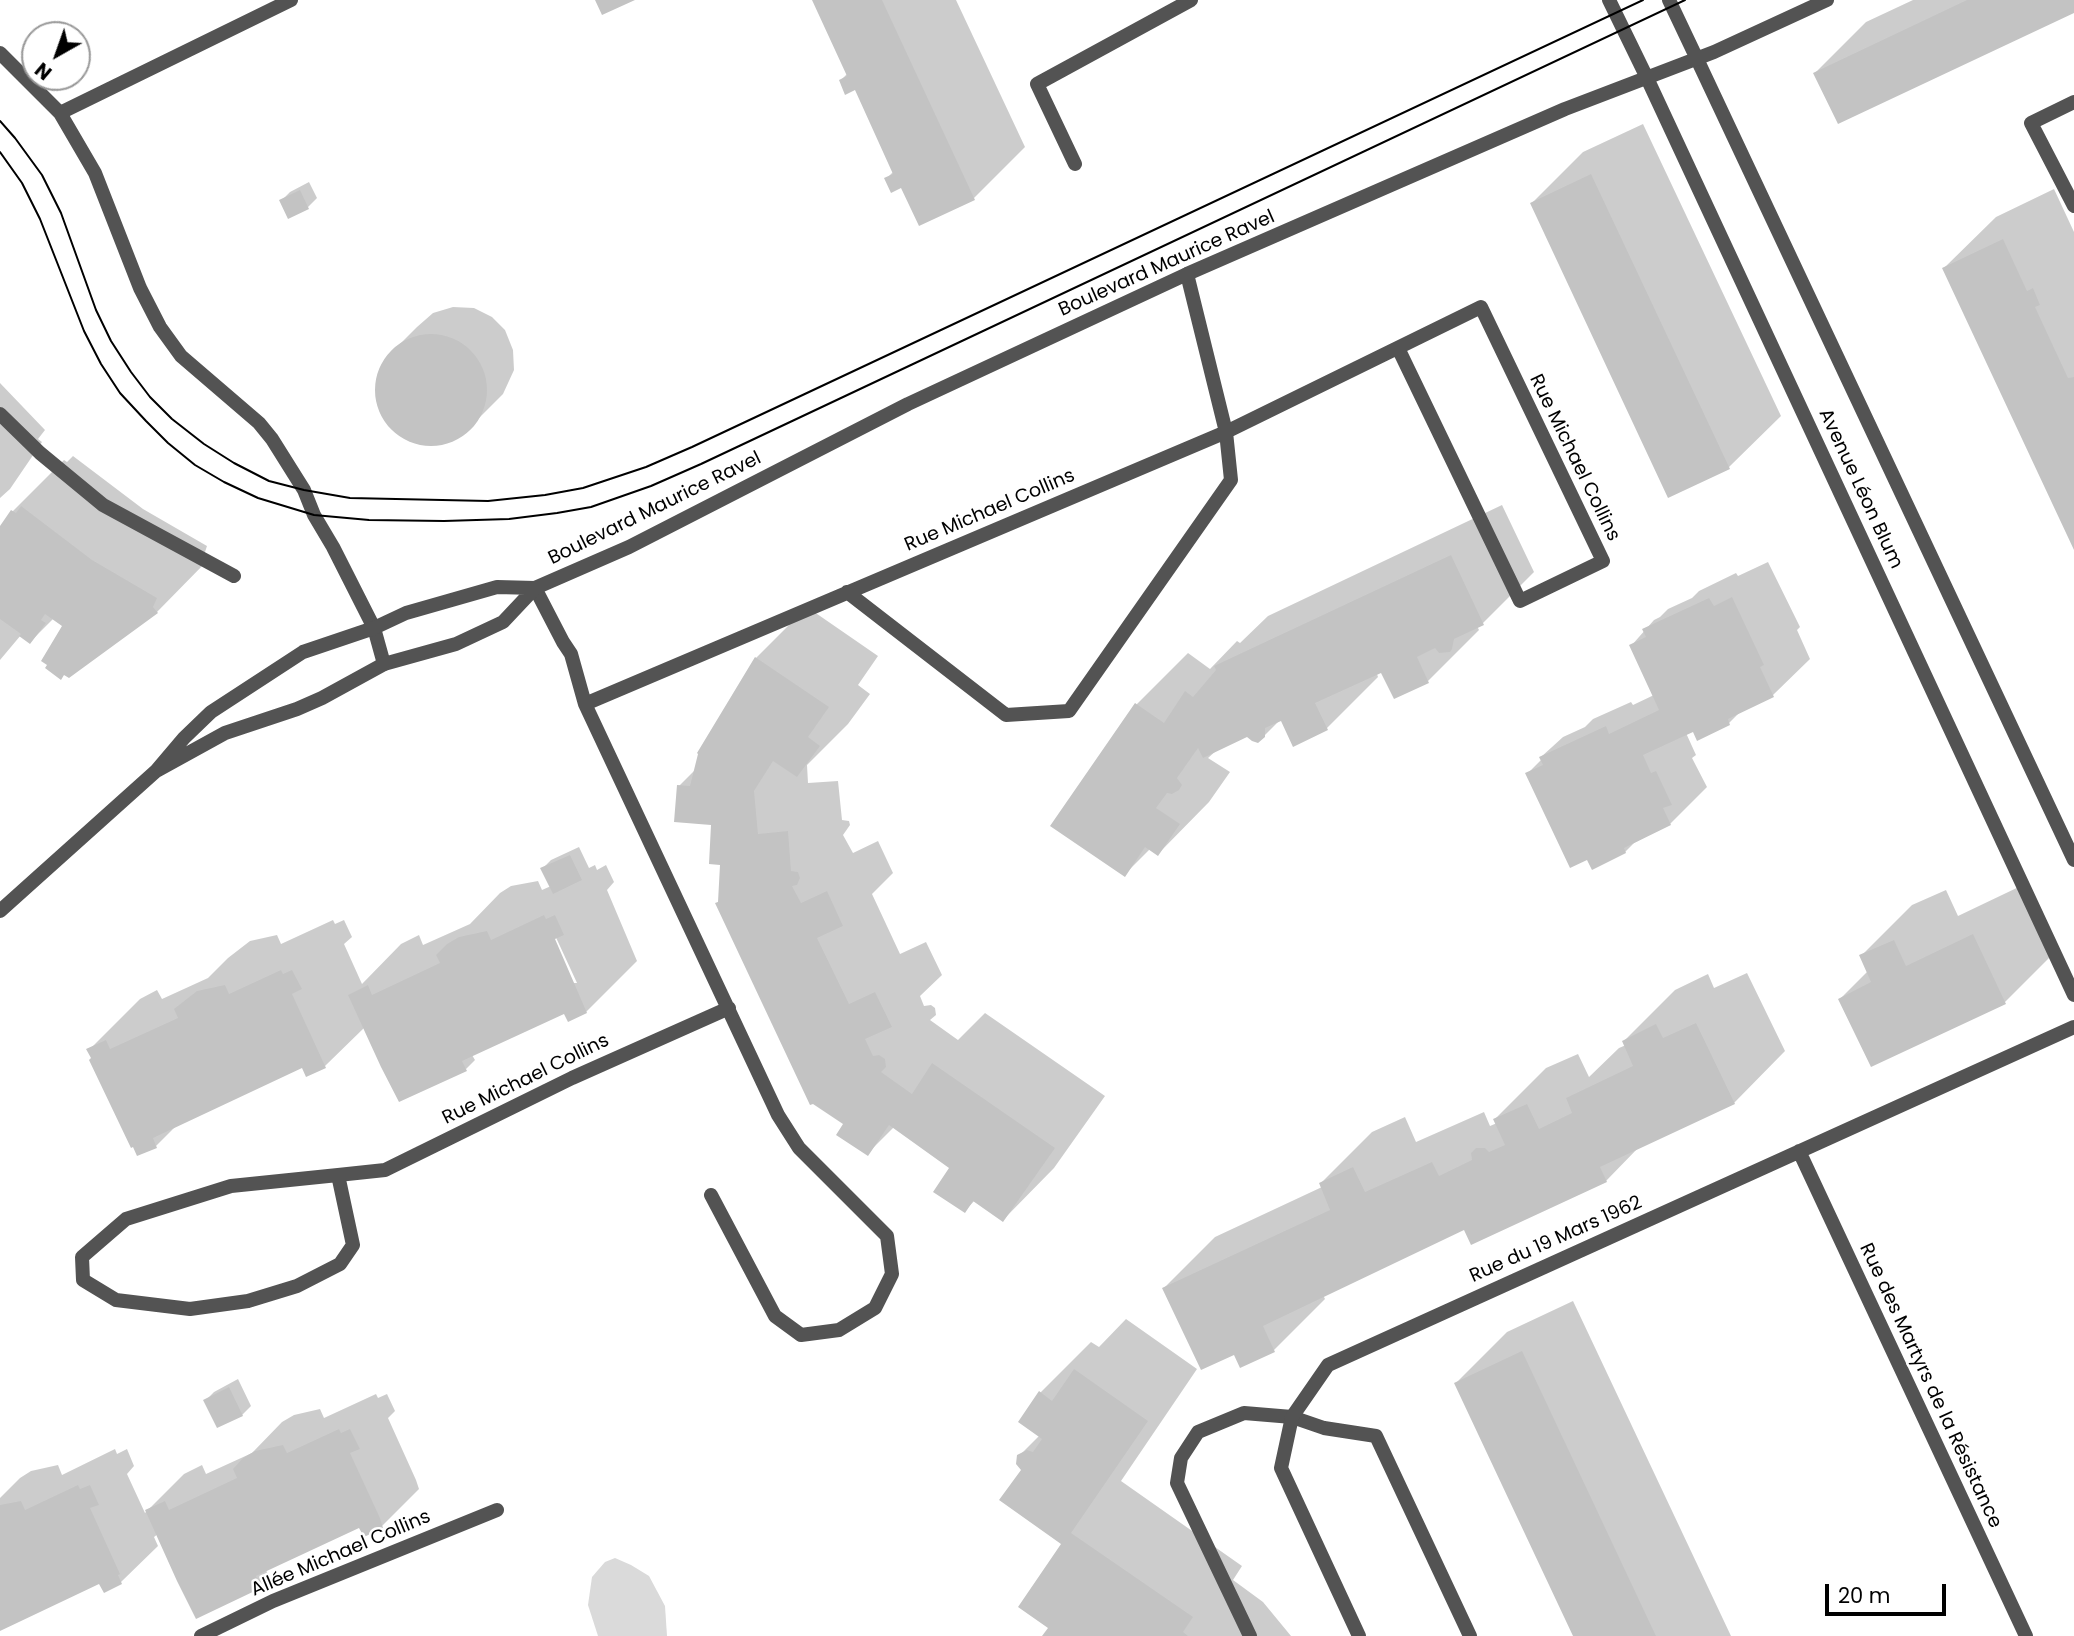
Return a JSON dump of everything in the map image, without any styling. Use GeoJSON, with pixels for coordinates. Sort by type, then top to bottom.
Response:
{"type":"FeatureCollection","features":[{"type":"Feature","properties":{"kind":"street"},"geometry":{"type":"LineString","coordinates":[[60,113],[291,0]]}},
{"type":"Feature","properties":{"kind":"street"},"geometry":{"type":"LineString","coordinates":[[1075,164],[1037,84],[1191,0]]}},
{"type":"Feature","properties":{"kind":"street","name":"Avenue Léon Blum"},"geometry":{"type":"LineString","coordinates":[[1609,0],[2074,995]]}},
{"type":"Feature","properties":{"kind":"street","name":"Avenue Léon Blum"},"geometry":{"type":"LineString","coordinates":[[1669,0],[2074,860]]}},
{"type":"Feature","properties":{"kind":"street","name":"Boulevard Maurice Ravel"},"geometry":{"type":"LineString","coordinates":[[156,771],[225,733],[297,709],[384,664],[456,644],[503,622],[535,588],[629,547],[908,404],[1187,274],[1565,109],[1697,59],[1826,0]]}},
{"type":"Feature","properties":{"kind":"street"},"geometry":{"type":"LineString","coordinates":[[0,53],[60,113],[95,173],[140,288],[160,327],[181,356],[259,423],[272,439],[304,490],[314,515],[374,628],[384,664]]}},
{"type":"Feature","properties":{"kind":"street"},"geometry":{"type":"LineString","coordinates":[[2074,102],[2031,123],[2074,206]]}},
{"type":"Feature","properties":{"kind":"street"},"geometry":{"type":"LineString","coordinates":[[847,592],[1006,715],[1069,711],[1231,481],[1226,432],[1187,274]]}},
{"type":"Feature","properties":{"kind":"street","name":"Rue Michael Collins"},"geometry":{"type":"LineString","coordinates":[[585,704],[1226,432],[1481,307],[1603,561],[1520,601],[1398,348]]}},
{"type":"Feature","properties":{"kind":"street"},"geometry":{"type":"LineString","coordinates":[[0,414],[40,453],[103,505],[234,576]]}},
{"type":"Feature","properties":{"kind":"street","name":"Boulevard Maurice Ravel"},"geometry":{"type":"LineString","coordinates":[[0,911],[156,771],[211,712],[303,652],[374,628],[406,613],[498,587],[535,588]]}},
{"type":"Feature","properties":{"kind":"street"},"geometry":{"type":"LineString","coordinates":[[535,588],[562,642],[571,654],[585,704],[778,1115],[799,1148],[887,1236],[892,1274],[875,1308],[839,1330],[801,1335],[775,1315],[711,1195]]}},
{"type":"Feature","properties":{"kind":"street","name":"Rue Michael Collins"},"geometry":{"type":"LineString","coordinates":[[338,1175],[353,1245],[340,1264],[297,1286],[248,1301],[190,1309],[116,1300],[82,1280],[82,1257],[126,1219],[231,1186],[385,1170],[572,1078],[729,1008]]}},
{"type":"Feature","properties":{"kind":"street","name":"Rue du 19 Mars 1962"},"geometry":{"type":"LineString","coordinates":[[1359,1636],[1281,1468],[1292,1417],[1328,1365],[2074,1027]]}},
{"type":"Feature","properties":{"kind":"street","name":"Rue des Martyrs de la Résistance"},"geometry":{"type":"LineString","coordinates":[[1799,1152],[2026,1636]]}},
{"type":"Feature","properties":{"kind":"street"},"geometry":{"type":"LineString","coordinates":[[1250,1636],[1177,1483],[1181,1458],[1198,1432],[1244,1413],[1292,1417],[1324,1428],[1376,1436],[1470,1636]]}},
{"type":"Feature","properties":{"kind":"street","name":"Allée Michael Collins"},"geometry":{"type":"LineString","coordinates":[[201,1636],[273,1601],[497,1510]]}},
{"type":"Feature","properties":{"kind":"shaded area"},"geometry":{"type":"Polygon","coordinates":[[[615,1558],[649,1576],[665,1606],[667,1636],[598,1636],[588,1605],[592,1577],[605,1562],[615,1558]]]}},
{"type":"Feature","properties":{"kind":"building"},"geometry":{"type":"Polygon","coordinates":[[[595,0],[635,0],[602,15],[595,0]]]}},
{"type":"Feature","properties":{"kind":"building"},"geometry":{"type":"Polygon","coordinates":[[[812,0],[882,0],[975,200],[919,226],[901,188],[891,193],[884,178],[893,174],[855,90],[845,95],[839,80],[847,76],[812,0]]]}},
{"type":"Feature","properties":{"kind":"building"},"geometry":{"type":"Polygon","coordinates":[[[1967,0],[2074,0],[2074,13],[1838,124],[1813,73],[1967,0]]]}},
{"type":"Feature","properties":{"kind":"building"},"geometry":{"type":"Polygon","coordinates":[[[1591,174],[1730,469],[1668,498],[1530,203],[1591,174]]]}},
{"type":"Feature","properties":{"kind":"building"},"geometry":{"type":"Polygon","coordinates":[[[300,190],[309,209],[288,219],[279,200],[300,190]]]}},
{"type":"Feature","properties":{"kind":"building"},"geometry":{"type":"Polygon","coordinates":[[[2003,239],[2027,291],[2033,288],[2040,305],[2035,307],[2068,378],[2074,377],[2074,550],[1942,268],[2003,239]]]}},
{"type":"Feature","properties":{"kind":"building"},"geometry":{"type":"Polygon","coordinates":[[[431,334],[452,338],[471,350],[483,369],[487,390],[483,411],[471,430],[452,442],[431,446],[410,442],[391,430],[379,411],[375,390],[379,369],[391,350],[410,338],[431,334]]]}},
{"type":"Feature","properties":{"kind":"building"},"geometry":{"type":"Polygon","coordinates":[[[21,506],[92,560],[157,598],[153,607],[158,613],[69,678],[64,675],[61,680],[45,668],[47,665],[41,661],[62,626],[45,614],[41,620],[46,623],[30,644],[0,619],[0,526],[11,510],[16,513],[21,506]]]}},
{"type":"Feature","properties":{"kind":"building"},"geometry":{"type":"Polygon","coordinates":[[[1451,555],[1484,625],[1454,639],[1450,652],[1439,653],[1435,648],[1417,657],[1429,683],[1394,699],[1381,673],[1315,703],[1328,730],[1293,747],[1281,721],[1265,728],[1265,737],[1258,743],[1247,737],[1203,758],[1198,748],[1177,778],[1182,785],[1179,790],[1172,794],[1167,793],[1156,808],[1180,824],[1158,856],[1145,847],[1125,877],[1050,826],[1135,703],[1164,723],[1185,691],[1193,697],[1216,670],[1214,666],[1451,555]]]}},
{"type":"Feature","properties":{"kind":"building"},"geometry":{"type":"Polygon","coordinates":[[[1732,597],[1764,665],[1760,667],[1774,697],[1728,719],[1730,725],[1697,741],[1693,732],[1643,755],[1651,773],[1656,771],[1672,805],[1663,808],[1671,825],[1624,848],[1626,853],[1592,870],[1587,860],[1570,868],[1525,773],[1543,765],[1539,757],[1606,726],[1609,734],[1659,710],[1629,645],[1646,637],[1642,629],[1709,598],[1714,606],[1732,597]]]}},
{"type":"Feature","properties":{"kind":"building"},"geometry":{"type":"Polygon","coordinates":[[[755,657],[829,707],[808,737],[820,746],[797,777],[773,761],[754,791],[758,834],[788,831],[791,871],[798,872],[800,878],[797,885],[792,886],[801,903],[827,891],[843,926],[817,938],[849,1004],[875,992],[892,1027],[865,1039],[873,1056],[879,1055],[885,1059],[886,1067],[881,1072],[912,1094],[932,1063],[1055,1148],[1003,1222],[973,1201],[965,1213],[933,1192],[949,1168],[889,1125],[868,1156],[836,1135],[843,1124],[813,1104],[810,1105],[715,903],[718,902],[720,865],[709,864],[711,825],[674,822],[677,785],[690,786],[697,753],[755,657]]]}},
{"type":"Feature","properties":{"kind":"building"},"geometry":{"type":"Polygon","coordinates":[[[570,855],[582,880],[553,894],[540,868],[570,855]]]}},
{"type":"Feature","properties":{"kind":"building"},"geometry":{"type":"Polygon","coordinates":[[[544,915],[546,919],[555,915],[564,935],[555,939],[587,1013],[568,1022],[564,1014],[462,1061],[467,1071],[399,1102],[348,995],[368,985],[372,995],[440,963],[436,955],[459,937],[487,931],[491,940],[544,915]]]}},
{"type":"Feature","properties":{"kind":"building"},"geometry":{"type":"Polygon","coordinates":[[[1973,934],[2006,1004],[1871,1067],[1838,999],[1871,982],[1859,955],[1894,940],[1906,966],[1973,934]]]}},
{"type":"Feature","properties":{"kind":"building"},"geometry":{"type":"Polygon","coordinates":[[[281,970],[283,974],[292,970],[302,989],[292,994],[326,1068],[306,1077],[302,1068],[153,1138],[157,1148],[137,1156],[86,1049],[106,1040],[110,1049],[178,1018],[174,1009],[197,991],[225,985],[229,994],[281,970]]]}},
{"type":"Feature","properties":{"kind":"building"},"geometry":{"type":"Polygon","coordinates":[[[1696,1023],[1735,1104],[1600,1167],[1607,1182],[1471,1245],[1464,1230],[1263,1326],[1275,1352],[1240,1368],[1234,1355],[1201,1370],[1162,1288],[1330,1210],[1319,1183],[1353,1167],[1365,1192],[1432,1162],[1439,1176],[1472,1160],[1471,1153],[1476,1148],[1485,1148],[1489,1152],[1505,1145],[1493,1119],[1527,1104],[1539,1129],[1572,1113],[1566,1098],[1633,1066],[1622,1041],[1656,1024],[1663,1038],[1696,1023]]]}},
{"type":"Feature","properties":{"kind":"building"},"geometry":{"type":"Polygon","coordinates":[[[1522,1351],[1656,1636],[1573,1636],[1454,1383],[1522,1351]]]}},
{"type":"Feature","properties":{"kind":"building"},"geometry":{"type":"Polygon","coordinates":[[[1074,1369],[1148,1421],[1071,1533],[1193,1617],[1183,1632],[1188,1636],[1042,1636],[1048,1628],[1018,1607],[1061,1544],[999,1500],[1021,1470],[1016,1464],[1017,1455],[1027,1450],[1033,1452],[1042,1439],[1018,1422],[1039,1391],[1052,1401],[1074,1369]]]}},
{"type":"Feature","properties":{"kind":"building"},"geometry":{"type":"Polygon","coordinates":[[[229,1387],[243,1416],[217,1428],[203,1400],[229,1387]]]}},
{"type":"Feature","properties":{"kind":"building"},"geometry":{"type":"Polygon","coordinates":[[[339,1429],[341,1433],[350,1429],[360,1449],[350,1453],[383,1528],[364,1537],[359,1528],[256,1576],[261,1588],[196,1619],[145,1510],[165,1501],[169,1510],[237,1478],[233,1469],[243,1458],[255,1451],[283,1445],[287,1453],[339,1429]]]}},
{"type":"Feature","properties":{"kind":"building"},"geometry":{"type":"Polygon","coordinates":[[[78,1485],[80,1489],[90,1485],[99,1505],[90,1508],[122,1584],[104,1593],[99,1584],[0,1631],[0,1505],[21,1501],[25,1510],[78,1485]]]}},
{"type":"Feature","properties":{"kind":"tram line"},"geometry":{"type":"LineString","coordinates":[[0,121],[42,175],[61,213],[96,310],[111,341],[150,397],[172,419],[204,444],[269,481],[304,490],[350,498],[488,501],[583,488],[646,467],[1643,0]]}},
{"type":"Feature","properties":{"kind":"tram line"},"geometry":{"type":"LineString","coordinates":[[0,152],[22,183],[40,219],[84,331],[101,364],[120,393],[146,421],[195,465],[258,498],[314,515],[369,520],[509,519],[591,507],[651,486],[701,464],[1685,0]]}}]}
